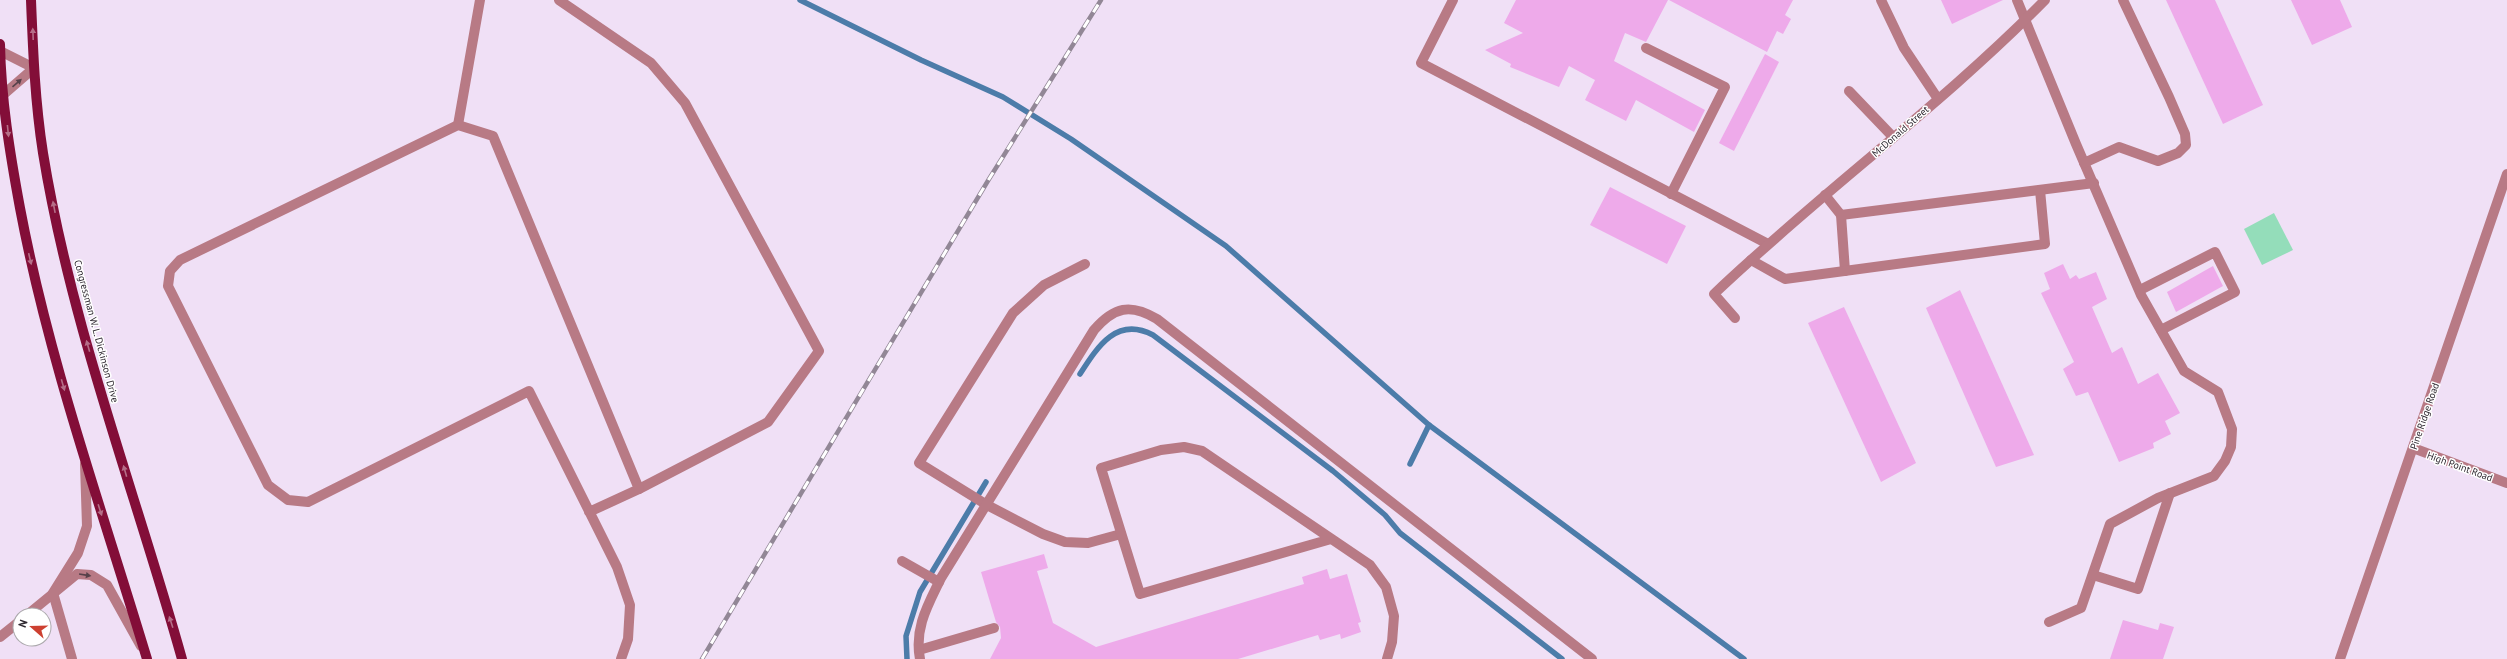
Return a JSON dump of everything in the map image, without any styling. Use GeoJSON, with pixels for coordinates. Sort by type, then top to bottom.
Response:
{"type":"FeatureCollection","features":[{"type":"Feature","properties":{"kind":"main road","name":"Congressman W. L. Dickinson Drive"},"geometry":{"type":"LineString","coordinates":[[31,0],[34,68],[43,152],[76,306],[182,659]]}},
{"type":"Feature","properties":{"kind":"main road"},"geometry":{"type":"LineString","coordinates":[[0,44],[2,94],[11,159],[29,254],[84,462],[146,657]]}},
{"type":"Feature","properties":{"kind":"street"},"geometry":{"type":"LineString","coordinates":[[458,125],[480,0]]}},
{"type":"Feature","properties":{"kind":"street"},"geometry":{"type":"LineString","coordinates":[[560,0],[651,63],[685,103],[819,351],[768,422],[638,489],[589,512]]}},
{"type":"Feature","properties":{"kind":"street"},"geometry":{"type":"LineString","coordinates":[[1453,0],[1421,63],[1768,244]]}},
{"type":"Feature","properties":{"kind":"street"},"geometry":{"type":"LineString","coordinates":[[1881,0],[1904,48],[1938,99]]}},
{"type":"Feature","properties":{"kind":"street"},"geometry":{"type":"LineString","coordinates":[[2017,0],[2084,163],[2140,290],[2184,371],[2218,392],[2232,429],[2231,447],[2225,461],[2214,476],[2170,493],[2110,524],[2081,608],[2049,622]]}},
{"type":"Feature","properties":{"kind":"street","name":"McDonald Street"},"geometry":{"type":"LineString","coordinates":[[1735,318],[1714,294],[1768,244],[1938,99],[2026,20],[2046,0]]}},
{"type":"Feature","properties":{"kind":"street"},"geometry":{"type":"LineString","coordinates":[[2084,163],[2120,147],[2158,161],[2178,153],[2186,145],[2185,134],[2169,97],[2123,0]]}},
{"type":"Feature","properties":{"kind":"street"},"geometry":{"type":"LineString","coordinates":[[1646,48],[1725,87],[1671,194]]}},
{"type":"Feature","properties":{"kind":"street"},"geometry":{"type":"LineString","coordinates":[[0,51],[34,68],[2,94]]}},
{"type":"Feature","properties":{"kind":"street"},"geometry":{"type":"LineString","coordinates":[[1849,91],[1893,137]]}},
{"type":"Feature","properties":{"kind":"street"},"geometry":{"type":"LineString","coordinates":[[621,659],[628,638],[630,605],[617,567],[529,391],[308,502],[288,500],[268,485],[168,286],[170,270],[180,260],[458,125],[493,136],[638,489]]}},
{"type":"Feature","properties":{"kind":"street","name":"Pine Ridge Road"},"geometry":{"type":"LineString","coordinates":[[2340,659],[2507,174]]}},
{"type":"Feature","properties":{"kind":"street"},"geometry":{"type":"LineString","coordinates":[[1841,215],[2094,183]]}},
{"type":"Feature","properties":{"kind":"street"},"geometry":{"type":"LineString","coordinates":[[1751,260],[1786,279],[2045,244],[2040,190]]}},
{"type":"Feature","properties":{"kind":"street"},"geometry":{"type":"LineString","coordinates":[[1825,195],[1841,215],[1844,271]]}},
{"type":"Feature","properties":{"kind":"street"},"geometry":{"type":"LineString","coordinates":[[2140,290],[2215,252],[2235,292],[2161,330]]}},
{"type":"Feature","properties":{"kind":"street"},"geometry":{"type":"LineString","coordinates":[[1085,264],[1044,285],[1013,313],[919,463],[987,505],[1043,534],[1065,542],[1088,543],[1122,534]]}},
{"type":"Feature","properties":{"kind":"street"},"geometry":{"type":"LineString","coordinates":[[994,628],[920,654],[918,637],[922,618],[939,582],[1094,330],[1104,318],[1115,311],[1136,310],[1157,319],[1592,659]]}},
{"type":"Feature","properties":{"kind":"street"},"geometry":{"type":"LineString","coordinates":[[1331,539],[1140,594],[1101,468],[1161,450],[1184,447],[1202,452],[1370,565],[1386,587],[1394,616],[1392,642],[1387,659]]}},
{"type":"Feature","properties":{"kind":"street","name":"High Point Road"},"geometry":{"type":"LineString","coordinates":[[2413,448],[2507,483]]}},
{"type":"Feature","properties":{"kind":"street"},"geometry":{"type":"LineString","coordinates":[[72,659],[53,593],[78,553],[86,526],[84,462]]}},
{"type":"Feature","properties":{"kind":"street"},"geometry":{"type":"LineString","coordinates":[[2093,576],[2138,589],[2170,493]]}},
{"type":"Feature","properties":{"kind":"street"},"geometry":{"type":"LineString","coordinates":[[902,561],[939,582]]}},
{"type":"Feature","properties":{"kind":"street"},"geometry":{"type":"LineString","coordinates":[[36,607],[77,574],[91,576],[107,585],[146,657]]}},
{"type":"Feature","properties":{"kind":"street"},"geometry":{"type":"LineString","coordinates":[[0,637],[12,627]]}},
{"type":"Feature","properties":{"kind":"green space"},"geometry":{"type":"Polygon","coordinates":[[[2274,213],[2293,250],[2262,265],[2244,229],[2274,213]]]}},
{"type":"Feature","properties":{"kind":"building"},"geometry":{"type":"Polygon","coordinates":[[[1516,0],[1668,0],[1646,42],[1625,33],[1614,61],[1705,110],[1694,132],[1636,100],[1626,121],[1585,100],[1595,80],[1569,66],[1559,87],[1510,67],[1511,64],[1485,50],[1523,33],[1504,23],[1516,0]]]}},
{"type":"Feature","properties":{"kind":"building"},"geometry":{"type":"Polygon","coordinates":[[[1669,0],[1793,0],[1785,15],[1791,19],[1783,34],[1777,31],[1767,52],[1669,0]]]}},
{"type":"Feature","properties":{"kind":"building"},"geometry":{"type":"Polygon","coordinates":[[[1941,0],[2003,0],[1952,24],[1941,0]]]}},
{"type":"Feature","properties":{"kind":"building"},"geometry":{"type":"Polygon","coordinates":[[[2166,0],[2215,0],[2263,105],[2223,124],[2166,0]]]}},
{"type":"Feature","properties":{"kind":"building"},"geometry":{"type":"Polygon","coordinates":[[[2291,0],[2340,0],[2352,27],[2312,45],[2291,0]]]}},
{"type":"Feature","properties":{"kind":"building"},"geometry":{"type":"Polygon","coordinates":[[[1765,54],[1779,62],[1734,151],[1719,143],[1765,54]]]}},
{"type":"Feature","properties":{"kind":"building"},"geometry":{"type":"Polygon","coordinates":[[[1610,187],[1686,226],[1667,264],[1590,225],[1610,187]]]}},
{"type":"Feature","properties":{"kind":"building"},"geometry":{"type":"Polygon","coordinates":[[[2063,264],[2070,279],[2076,275],[2079,279],[2096,272],[2107,299],[2092,307],[2112,353],[2122,347],[2138,384],[2158,373],[2180,413],[2165,421],[2171,434],[2153,443],[2154,448],[2119,462],[2088,392],[2076,396],[2063,369],[2074,362],[2041,293],[2050,289],[2044,273],[2063,264]]]}},
{"type":"Feature","properties":{"kind":"building"},"geometry":{"type":"Polygon","coordinates":[[[2213,266],[2223,286],[2176,312],[2167,292],[2213,266]]]}},
{"type":"Feature","properties":{"kind":"building"},"geometry":{"type":"Polygon","coordinates":[[[1960,290],[2034,455],[1996,467],[1926,308],[1960,290]]]}},
{"type":"Feature","properties":{"kind":"building"},"geometry":{"type":"Polygon","coordinates":[[[1844,307],[1916,463],[1881,482],[1808,323],[1844,307]]]}},
{"type":"Feature","properties":{"kind":"building"},"geometry":{"type":"Polygon","coordinates":[[[1044,554],[1048,568],[1037,571],[1053,623],[1096,647],[1304,584],[1302,577],[1327,569],[1330,579],[1347,574],[1361,622],[1358,623],[1361,632],[1341,639],[1340,634],[1320,640],[1318,635],[1238,659],[990,659],[1001,638],[1000,627],[996,622],[981,572],[1044,554]]]}},
{"type":"Feature","properties":{"kind":"building"},"geometry":{"type":"Polygon","coordinates":[[[2123,620],[2158,630],[2160,623],[2174,627],[2163,659],[2110,659],[2123,620]]]}},
{"type":"Feature","properties":{"kind":"waterway"},"geometry":{"type":"LineString","coordinates":[[800,0],[921,60],[1003,97],[1071,139],[1226,246],[1429,425],[1744,659]]}},
{"type":"Feature","properties":{"kind":"waterway"},"geometry":{"type":"LineString","coordinates":[[1080,374],[1102,344],[1119,332],[1129,329],[1140,330],[1153,335],[1333,471],[1385,515],[1400,533],[1562,659]]}},
{"type":"Feature","properties":{"kind":"waterway"},"geometry":{"type":"LineString","coordinates":[[1410,464],[1429,425]]}},
{"type":"Feature","properties":{"kind":"waterway"},"geometry":{"type":"LineString","coordinates":[[907,659],[906,636],[920,592],[986,482]]}},
{"type":"Feature","properties":{"kind":"railway"},"geometry":{"type":"LineString","coordinates":[[702,659],[989,179],[1101,0]]}}]}
